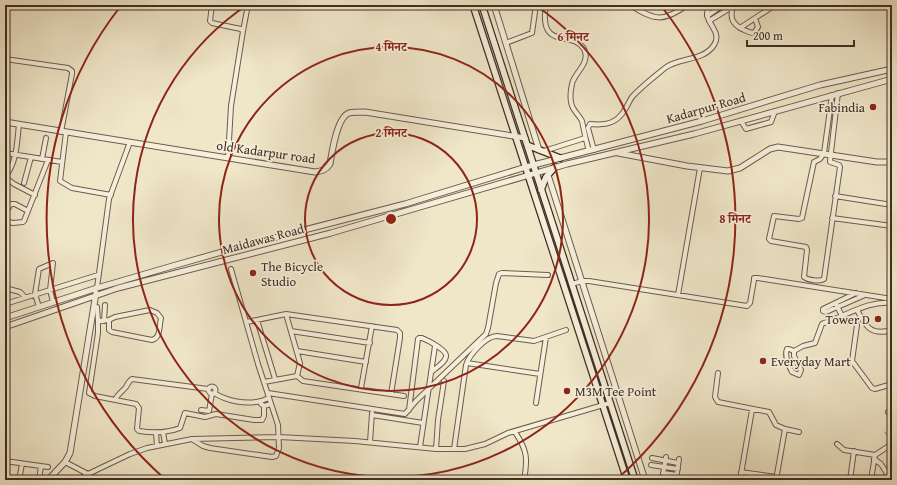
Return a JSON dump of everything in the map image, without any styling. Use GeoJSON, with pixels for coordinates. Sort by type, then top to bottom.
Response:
{"type":"FeatureCollection","features":[{"type":"Feature","properties":{"kind":"main road"},"geometry":{"type":"LineString","coordinates":[[473,5],[627,480]]}},
{"type":"Feature","properties":{"kind":"main road"},"geometry":{"type":"LineString","coordinates":[[482,8],[534,165],[535,173],[634,480]]}},
{"type":"Feature","properties":{"kind":"main road"},"geometry":{"type":"LineString","coordinates":[[527,145],[560,158]]}},
{"type":"Feature","properties":{"kind":"main road"},"geometry":{"type":"LineString","coordinates":[[541,190],[548,175],[555,167]]}},
{"type":"Feature","properties":{"kind":"street"},"geometry":{"type":"LineString","coordinates":[[212,5],[210,21],[212,23],[241,29],[243,31]]}},
{"type":"Feature","properties":{"kind":"street"},"geometry":{"type":"LineString","coordinates":[[228,158],[231,106],[247,10],[246,5]]}},
{"type":"Feature","properties":{"kind":"street"},"geometry":{"type":"LineString","coordinates":[[506,43],[532,33],[536,5]]}},
{"type":"Feature","properties":{"kind":"street"},"geometry":{"type":"LineString","coordinates":[[546,5],[545,23],[550,33],[578,43],[585,52],[582,68],[573,79],[571,95],[572,106],[580,118],[591,150]]}},
{"type":"Feature","properties":{"kind":"street"},"geometry":{"type":"LineString","coordinates":[[630,5],[645,15],[660,18],[672,16],[687,5]]}},
{"type":"Feature","properties":{"kind":"street"},"geometry":{"type":"LineString","coordinates":[[587,138],[590,124],[608,123],[622,115],[633,97],[666,67],[693,59],[711,48],[715,43],[716,34],[709,21],[709,5]]}},
{"type":"Feature","properties":{"kind":"street"},"geometry":{"type":"LineString","coordinates":[[708,16],[723,5]]}},
{"type":"Feature","properties":{"kind":"street"},"geometry":{"type":"LineString","coordinates":[[740,28],[775,5]]}},
{"type":"Feature","properties":{"kind":"street"},"geometry":{"type":"LineString","coordinates":[[482,8],[494,6],[541,151],[587,138]]}},
{"type":"Feature","properties":{"kind":"street"},"geometry":{"type":"LineString","coordinates":[[709,21],[732,6]]}},
{"type":"Feature","properties":{"kind":"street"},"geometry":{"type":"LineString","coordinates":[[732,6],[732,18],[735,25],[740,28],[750,33],[754,33],[758,27],[756,20]]}},
{"type":"Feature","properties":{"kind":"street"},"geometry":{"type":"LineString","coordinates":[[5,59],[68,68],[72,71],[64,132],[60,181],[72,188],[111,195]]}},
{"type":"Feature","properties":{"kind":"street","name":"Kadarpur Road"},"geometry":{"type":"LineString","coordinates":[[526,167],[702,121],[820,86],[892,68]]}},
{"type":"Feature","properties":{"kind":"street","name":"Kadarpur Road"},"geometry":{"type":"LineString","coordinates":[[528,175],[615,152],[706,131],[892,78]]}},
{"type":"Feature","properties":{"kind":"street"},"geometry":{"type":"LineString","coordinates":[[832,95],[827,154],[830,162],[840,166],[824,279],[822,281],[807,279],[804,277],[806,247],[769,240],[774,216],[802,219],[814,162],[827,154],[833,131],[838,93]]}},
{"type":"Feature","properties":{"kind":"street"},"geometry":{"type":"LineString","coordinates":[[741,121],[746,128],[771,122],[775,111]]}},
{"type":"Feature","properties":{"kind":"street"},"geometry":{"type":"LineString","coordinates":[[830,111],[836,112]]}},
{"type":"Feature","properties":{"kind":"street","name":"old Kadarpur road"},"geometry":{"type":"LineString","coordinates":[[5,122],[315,172],[322,171],[330,164],[339,124],[342,117],[348,113],[356,112],[372,114],[525,138]]}},
{"type":"Feature","properties":{"kind":"street"},"geometry":{"type":"LineString","coordinates":[[702,121],[706,131]]}},
{"type":"Feature","properties":{"kind":"street"},"geometry":{"type":"LineString","coordinates":[[18,124],[16,154],[10,171],[5,177],[35,195]]}},
{"type":"Feature","properties":{"kind":"street"},"geometry":{"type":"LineString","coordinates":[[828,130],[833,131]]}},
{"type":"Feature","properties":{"kind":"street"},"geometry":{"type":"LineString","coordinates":[[42,158],[46,138]]}},
{"type":"Feature","properties":{"kind":"street"},"geometry":{"type":"LineString","coordinates":[[48,480],[65,462],[70,453],[97,288],[109,199],[130,142]]}},
{"type":"Feature","properties":{"kind":"street"},"geometry":{"type":"LineString","coordinates":[[615,152],[722,171],[733,171],[740,168],[770,149],[778,147],[877,162],[892,162]]}},
{"type":"Feature","properties":{"kind":"street"},"geometry":{"type":"LineString","coordinates":[[5,153],[62,162]]}},
{"type":"Feature","properties":{"kind":"street"},"geometry":{"type":"LineString","coordinates":[[24,183],[31,157]]}},
{"type":"Feature","properties":{"kind":"street"},"geometry":{"type":"LineString","coordinates":[[5,221],[13,223],[23,222],[48,160]]}},
{"type":"Feature","properties":{"kind":"street","name":"Maidawas Road"},"geometry":{"type":"LineString","coordinates":[[5,318],[97,288],[250,244],[405,204],[526,167]]}},
{"type":"Feature","properties":{"kind":"street"},"geometry":{"type":"LineString","coordinates":[[678,295],[700,168]]}},
{"type":"Feature","properties":{"kind":"street","name":"Maidawas Road"},"geometry":{"type":"LineString","coordinates":[[5,327],[95,296],[164,276],[331,233],[528,175]]}},
{"type":"Feature","properties":{"kind":"street"},"geometry":{"type":"LineString","coordinates":[[548,175],[645,480]]}},
{"type":"Feature","properties":{"kind":"street"},"geometry":{"type":"LineString","coordinates":[[836,196],[892,205]]}},
{"type":"Feature","properties":{"kind":"street"},"geometry":{"type":"LineString","coordinates":[[5,213],[11,204],[15,204],[28,210]]}},
{"type":"Feature","properties":{"kind":"street"},"geometry":{"type":"LineString","coordinates":[[832,218],[892,226]]}},
{"type":"Feature","properties":{"kind":"street"},"geometry":{"type":"LineString","coordinates":[[38,307],[35,294],[39,269],[53,263],[50,290],[53,302]]}},
{"type":"Feature","properties":{"kind":"street"},"geometry":{"type":"LineString","coordinates":[[192,439],[203,446],[210,448],[272,457],[276,456],[279,448],[278,425],[258,364],[231,269]]}},
{"type":"Feature","properties":{"kind":"street"},"geometry":{"type":"LineString","coordinates":[[372,412],[405,414],[429,388],[486,334],[498,274],[548,275]]}},
{"type":"Feature","properties":{"kind":"street"},"geometry":{"type":"LineString","coordinates":[[5,304],[98,275]]}},
{"type":"Feature","properties":{"kind":"street"},"geometry":{"type":"LineString","coordinates":[[572,284],[582,281],[593,281],[747,306],[750,303],[754,280],[756,278],[892,299]]}},
{"type":"Feature","properties":{"kind":"street"},"geometry":{"type":"LineString","coordinates":[[5,288],[20,292],[25,297]]}},
{"type":"Feature","properties":{"kind":"street"},"geometry":{"type":"LineString","coordinates":[[856,293],[831,307],[836,319],[843,322],[854,321],[857,325],[852,361],[872,388],[879,389],[892,384]]}},
{"type":"Feature","properties":{"kind":"street"},"geometry":{"type":"LineString","coordinates":[[836,305],[866,295]]}},
{"type":"Feature","properties":{"kind":"street"},"geometry":{"type":"LineString","coordinates":[[794,351],[794,356],[801,370],[799,375],[792,372],[786,356],[787,349],[794,351],[803,346],[815,343],[822,324],[872,304],[884,302],[892,303]]}},
{"type":"Feature","properties":{"kind":"street"},"geometry":{"type":"LineString","coordinates":[[98,321],[107,321],[116,317],[150,310],[157,313],[160,318],[158,337],[152,340],[111,332],[107,321],[105,305]]}},
{"type":"Feature","properties":{"kind":"street"},"geometry":{"type":"LineString","coordinates":[[836,305],[842,316]]}},
{"type":"Feature","properties":{"kind":"street"},"geometry":{"type":"LineString","coordinates":[[97,306],[98,321],[89,392],[95,396],[138,405],[137,430],[147,433],[156,433],[180,428],[185,414],[205,416],[216,414],[262,420],[264,416],[264,406],[261,404],[261,401]]}},
{"type":"Feature","properties":{"kind":"street"},"geometry":{"type":"LineString","coordinates":[[857,310],[863,321],[872,330],[880,332],[892,330]]}},
{"type":"Feature","properties":{"kind":"street"},"geometry":{"type":"LineString","coordinates":[[247,322],[286,314],[394,329],[400,333],[391,394]]}},
{"type":"Feature","properties":{"kind":"street"},"geometry":{"type":"LineString","coordinates":[[286,314],[300,363],[297,376]]}},
{"type":"Feature","properties":{"kind":"street"},"geometry":{"type":"LineString","coordinates":[[257,320],[275,380]]}},
{"type":"Feature","properties":{"kind":"street"},"geometry":{"type":"LineString","coordinates":[[361,388],[372,326]]}},
{"type":"Feature","properties":{"kind":"street"},"geometry":{"type":"LineString","coordinates":[[454,449],[467,363],[470,357],[491,336],[534,341],[566,330]]}},
{"type":"Feature","properties":{"kind":"street"},"geometry":{"type":"LineString","coordinates":[[291,331],[370,344]]}},
{"type":"Feature","properties":{"kind":"street"},"geometry":{"type":"LineString","coordinates":[[536,403],[546,337]]}},
{"type":"Feature","properties":{"kind":"street"},"geometry":{"type":"LineString","coordinates":[[409,410],[418,339],[422,338],[445,352],[445,360],[432,372]]}},
{"type":"Feature","properties":{"kind":"street"},"geometry":{"type":"LineString","coordinates":[[892,340],[892,347]]}},
{"type":"Feature","properties":{"kind":"street"},"geometry":{"type":"LineString","coordinates":[[420,447],[436,346]]}},
{"type":"Feature","properties":{"kind":"street"},"geometry":{"type":"LineString","coordinates":[[297,352],[366,362]]}},
{"type":"Feature","properties":{"kind":"street"},"geometry":{"type":"LineString","coordinates":[[467,363],[540,374]]}},
{"type":"Feature","properties":{"kind":"street"},"geometry":{"type":"LineString","coordinates":[[718,373],[715,397],[716,401],[770,413],[776,425],[785,429],[800,432]]}},
{"type":"Feature","properties":{"kind":"street"},"geometry":{"type":"LineString","coordinates":[[264,382],[297,376],[303,380],[404,396]]}},
{"type":"Feature","properties":{"kind":"street"},"geometry":{"type":"LineString","coordinates":[[115,400],[118,393],[124,389],[132,379],[208,389],[209,393],[213,393],[230,400],[248,403],[261,401],[269,396],[372,412],[424,423]]}},
{"type":"Feature","properties":{"kind":"street"},"geometry":{"type":"LineString","coordinates":[[436,449],[438,420],[444,381]]}},
{"type":"Feature","properties":{"kind":"street"},"geometry":{"type":"LineString","coordinates":[[201,410],[209,410],[213,393]]}},
{"type":"Feature","properties":{"kind":"street"},"geometry":{"type":"LineString","coordinates":[[78,480],[130,454],[147,448],[192,439],[279,437],[370,442],[436,449],[466,449],[515,432],[610,403]]}},
{"type":"Feature","properties":{"kind":"street"},"geometry":{"type":"LineString","coordinates":[[264,406],[271,404]]}},
{"type":"Feature","properties":{"kind":"street"},"geometry":{"type":"LineString","coordinates":[[740,480],[752,410]]}},
{"type":"Feature","properties":{"kind":"street"},"geometry":{"type":"LineString","coordinates":[[370,442],[372,412]]}},
{"type":"Feature","properties":{"kind":"street"},"geometry":{"type":"LineString","coordinates":[[741,472],[776,479],[785,429]]}},
{"type":"Feature","properties":{"kind":"street"},"geometry":{"type":"LineString","coordinates":[[163,432],[165,444]]}},
{"type":"Feature","properties":{"kind":"street"},"geometry":{"type":"LineString","coordinates":[[515,432],[524,446],[527,464],[524,480]]}},
{"type":"Feature","properties":{"kind":"street"},"geometry":{"type":"LineString","coordinates":[[156,433],[157,446]]}},
{"type":"Feature","properties":{"kind":"street"},"geometry":{"type":"LineString","coordinates":[[837,444],[841,448],[874,457],[881,464],[891,480]]}},
{"type":"Feature","properties":{"kind":"street"},"geometry":{"type":"LineString","coordinates":[[871,480],[874,457],[891,445]]}},
{"type":"Feature","properties":{"kind":"street"},"geometry":{"type":"LineString","coordinates":[[850,480],[854,451]]}},
{"type":"Feature","properties":{"kind":"street"},"geometry":{"type":"LineString","coordinates":[[652,458],[679,461],[676,478],[663,473]]}},
{"type":"Feature","properties":{"kind":"street"},"geometry":{"type":"LineString","coordinates":[[662,480],[665,459]]}},
{"type":"Feature","properties":{"kind":"street"},"geometry":{"type":"LineString","coordinates":[[5,461],[48,467]]}},
{"type":"Feature","properties":{"kind":"street"},"geometry":{"type":"LineString","coordinates":[[65,462],[88,474]]}},
{"type":"Feature","properties":{"kind":"street"},"geometry":{"type":"LineString","coordinates":[[19,480],[22,464]]}},
{"type":"Feature","properties":{"kind":"street"},"geometry":{"type":"LineString","coordinates":[[651,465],[678,469]]}},
{"type":"Feature","properties":{"kind":"street"},"geometry":{"type":"LineString","coordinates":[[39,480],[41,466]]}},
{"type":"Feature","properties":{"kind":"waterway"},"geometry":{"type":"LineString","coordinates":[[885,432],[891,442]]}},
{"type":"Feature","properties":{"kind":"place","name":"Fabindia"},"geometry":{"type":"Point","coordinates":[873,107]}},
{"type":"Feature","properties":{"kind":"place","name":"The Bicycle Studio"},"geometry":{"type":"Point","coordinates":[253,273]}},
{"type":"Feature","properties":{"kind":"place","name":"Tower D"},"geometry":{"type":"Point","coordinates":[878,319]}},
{"type":"Feature","properties":{"kind":"place","name":"Everyday Mart"},"geometry":{"type":"Point","coordinates":[763,361]}},
{"type":"Feature","properties":{"kind":"place","name":"M3M Tee Point"},"geometry":{"type":"Point","coordinates":[567,391]}}]}
